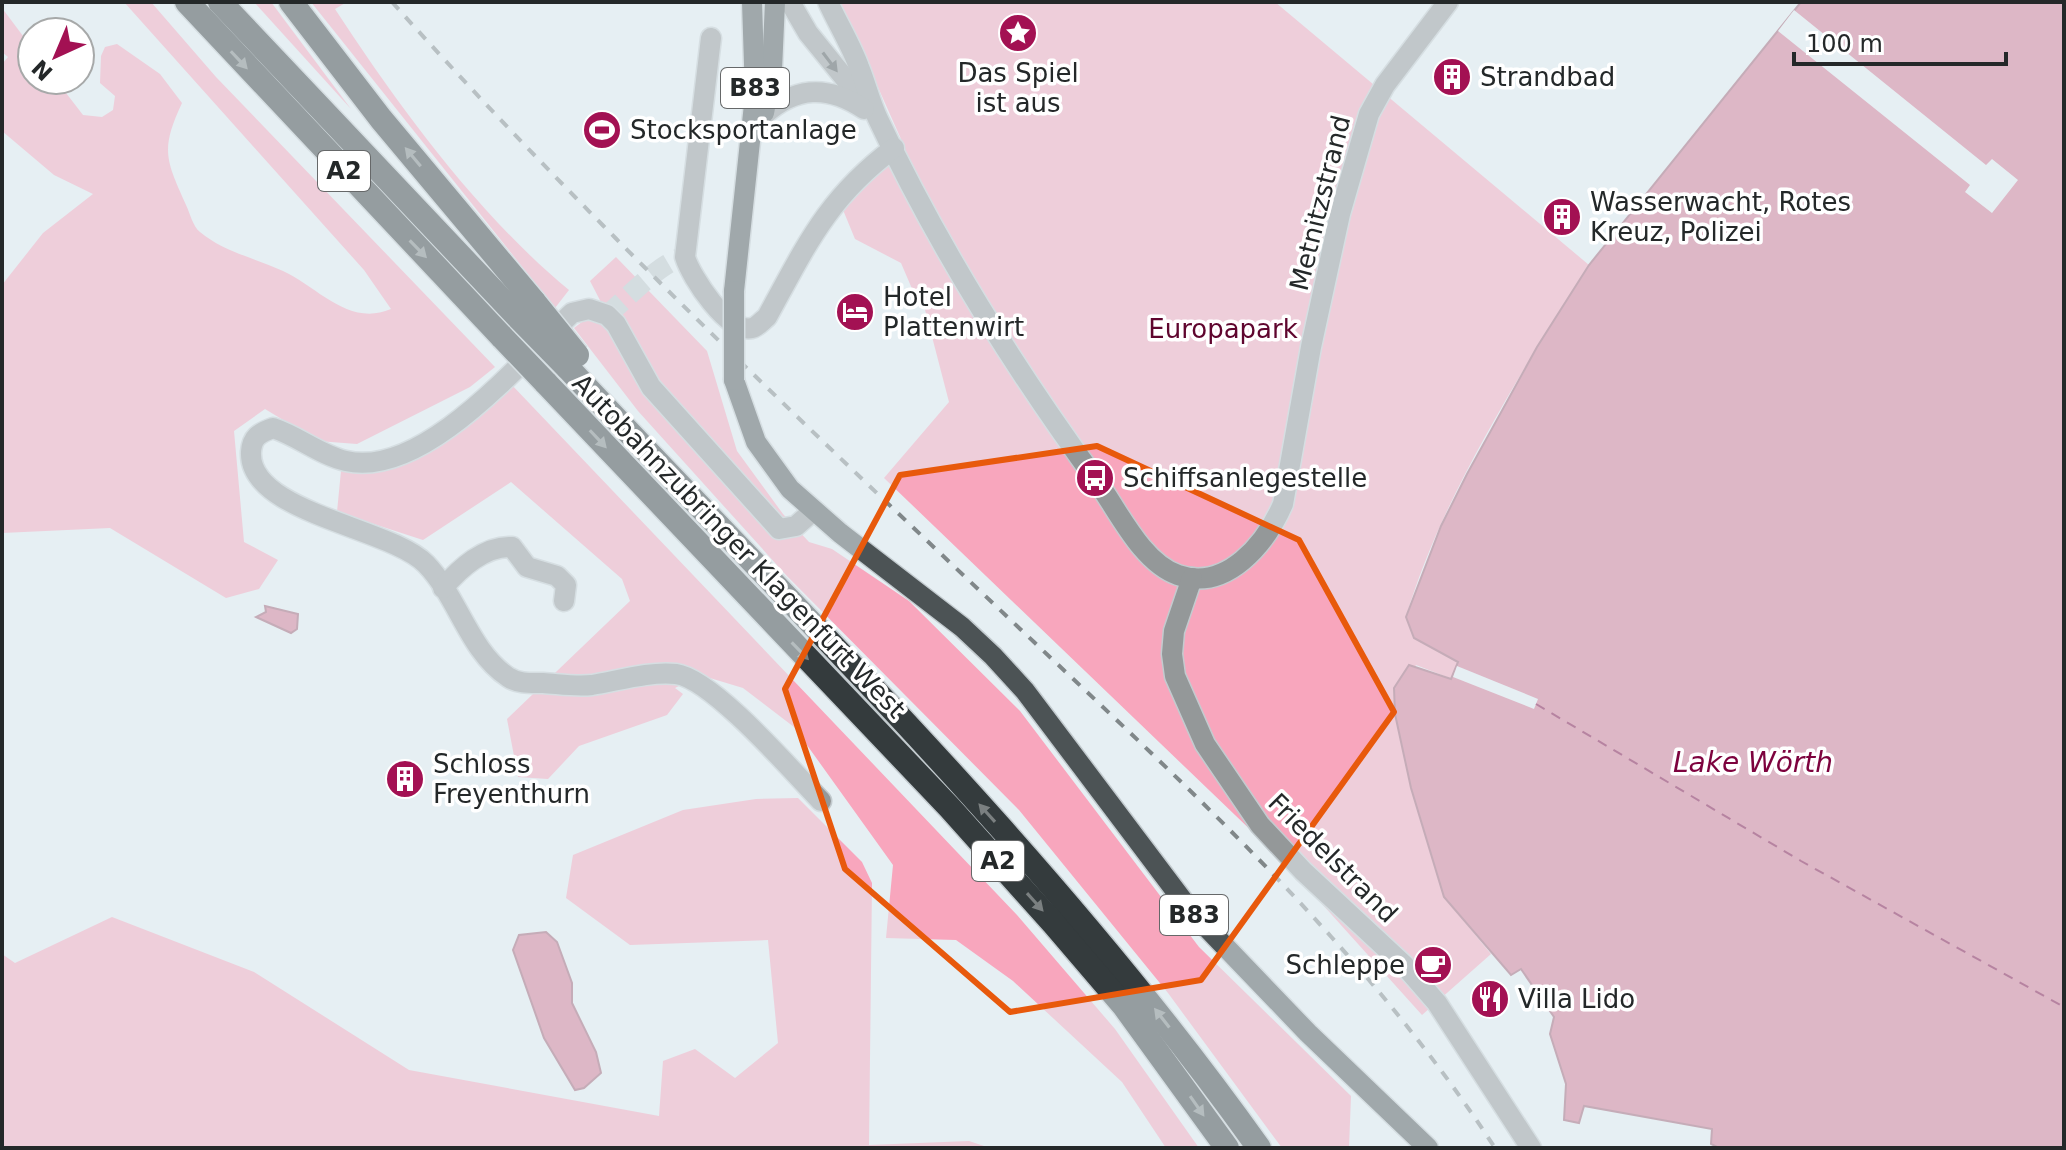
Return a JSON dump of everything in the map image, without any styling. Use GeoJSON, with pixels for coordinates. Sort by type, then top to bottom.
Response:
{"type":"FeatureCollection","features":[{"type":"Feature","properties":{"kind":"highway","name":"Autobahnzubringer Klagenfurt West"},"geometry":{"type":"LineString","coordinates":[[187,2],[950,808],[1124,1006],[1227,1148]]}},
{"type":"Feature","properties":{"kind":"highway","name":"Autobahnzubringer Klagenfurt West"},"geometry":{"type":"LineString","coordinates":[[220,2],[528,311],[572,361],[609,412],[1058,892],[1147,999],[1259,1148]]}},
{"type":"Feature","properties":{"kind":"highway"},"geometry":{"type":"LineString","coordinates":[[291,2],[528,311]]}},
{"type":"Feature","properties":{"kind":"main road","name":"B83"},"geometry":{"type":"LineString","coordinates":[[752,2],[755,95],[734,291],[734,380],[756,442],[790,489],[813,511],[912,586],[993,656],[1025,691],[1190,910],[1308,1033],[1427,1147]]}},
{"type":"Feature","properties":{"kind":"main road","name":"B83"},"geometry":{"type":"LineString","coordinates":[[748,174],[772,70],[775,2]]}},
{"type":"Feature","properties":{"kind":"street"},"geometry":{"type":"LineString","coordinates":[[790,2],[840,75],[877,117]]}},
{"type":"Feature","properties":{"kind":"street"},"geometry":{"type":"LineString","coordinates":[[828,2],[858,64],[877,117],[966,288],[1060,432],[1150,556],[1177,575],[1192,578]]}},
{"type":"Feature","properties":{"kind":"street","name":"Metnitzstrand"},"geometry":{"type":"LineString","coordinates":[[1192,578],[1205,578],[1236,565],[1262,543],[1283,504],[1340,214],[1369,114],[1385,85],[1448,2]]}},
{"type":"Feature","properties":{"kind":"street"},"geometry":{"type":"LineString","coordinates":[[711,38],[685,257],[695,281],[709,301],[746,329],[754,328],[767,317],[827,210],[859,174],[894,148]]}},
{"type":"Feature","properties":{"kind":"street"},"geometry":{"type":"LineString","coordinates":[[764,115],[788,96],[802,91],[824,91],[849,99],[877,117]]}},
{"type":"Feature","properties":{"kind":"street"},"geometry":{"type":"LineString","coordinates":[[813,511],[796,526],[779,529],[651,387],[616,324],[607,315],[589,309],[572,313],[461,418],[432,439],[404,453],[369,463],[345,461],[273,428],[260,432],[252,442],[251,465],[276,494],[406,546],[428,566],[487,658],[509,678],[524,683],[588,685],[677,674],[700,684],[752,729],[821,801]]}},
{"type":"Feature","properties":{"kind":"street"},"geometry":{"type":"LineString","coordinates":[[443,588],[457,572],[497,546],[512,547],[527,567],[557,576],[566,585],[564,601]]}},
{"type":"Feature","properties":{"kind":"street","name":"Friedelstrand"},"geometry":{"type":"LineString","coordinates":[[1192,578],[1174,631],[1172,654],[1175,676],[1205,744],[1260,825],[1312,880],[1404,965],[1437,1003],[1531,1148]]}},
{"type":"Feature","properties":{"kind":"highlighted area"},"geometry":{"type":"Polygon","coordinates":[[[1097,446],[1299,540],[1394,712],[1201,980],[1010,1012],[845,869],[785,689],[900,475],[1097,446]]]}},
{"type":"Feature","properties":{"kind":"green space"},"geometry":{"type":"Polygon","coordinates":[[[124,2],[151,2],[216,77],[495,367],[470,387],[357,444],[318,441],[265,409],[234,431],[244,542],[278,560],[259,589],[226,598],[110,528],[2,533],[2,285],[43,233],[93,194],[54,175],[2,131],[2,64],[8,57],[2,52],[2,8],[16,27],[16,96],[68,96],[83,115],[102,117],[113,110],[115,96],[100,83],[101,56],[105,47],[117,44],[160,74],[182,103],[168,144],[170,165],[194,223],[209,239],[283,271],[348,309],[376,313],[391,309],[364,270],[124,2]]]}},
{"type":"Feature","properties":{"kind":"green space"},"geometry":{"type":"Polygon","coordinates":[[[254,2],[271,2],[351,109],[254,2]]]}},
{"type":"Feature","properties":{"kind":"green space"},"geometry":{"type":"Polygon","coordinates":[[[311,2],[347,2],[335,9],[413,121],[503,229],[569,290],[555,308],[311,2]]]}},
{"type":"Feature","properties":{"kind":"green space","name":"Europapark"},"geometry":{"type":"Polygon","coordinates":[[[840,2],[1275,2],[1589,265],[1511,391],[1462,481],[1421,572],[1406,617],[1414,638],[1459,662],[1452,679],[1416,665],[1395,714],[1411,788],[1444,897],[1491,954],[1422,1015],[1286,864],[884,478],[949,402],[923,302],[913,291],[901,263],[855,239],[841,205],[905,148],[840,2]]]}},
{"type":"Feature","properties":{"kind":"green space"},"geometry":{"type":"Polygon","coordinates":[[[616,257],[707,351],[737,451],[783,514],[809,542],[832,549],[909,601],[1020,711],[1199,947],[1351,1096],[1349,1148],[1282,1148],[1168,993],[1019,810],[786,575],[638,411],[574,328],[603,306],[590,281],[616,257]]]}},
{"type":"Feature","properties":{"kind":"green space"},"geometry":{"type":"Polygon","coordinates":[[[510,383],[1017,915],[1115,1029],[1199,1148],[1166,1148],[1122,1082],[1013,981],[956,940],[886,938],[893,865],[794,727],[743,688],[700,675],[675,688],[683,694],[667,715],[579,746],[548,779],[518,777],[507,719],[630,601],[622,579],[511,482],[423,540],[337,512],[341,471],[390,464],[510,383]]]}},
{"type":"Feature","properties":{"kind":"green space"},"geometry":{"type":"Polygon","coordinates":[[[798,798],[862,862],[872,883],[869,1145],[969,1141],[990,1148],[2,1148],[2,954],[15,963],[112,917],[254,972],[409,1070],[659,1116],[663,1061],[695,1049],[735,1078],[778,1043],[768,940],[630,945],[566,898],[573,855],[683,810],[756,799],[798,798]]]}},
{"type":"Feature","properties":{"kind":"water","name":"Lake Wörth"},"geometry":{"type":"Polygon","coordinates":[[[1801,2],[2064,2],[2064,1148],[1719,1148],[1711,1144],[1712,1129],[1584,1106],[1579,1123],[1564,1120],[1566,1084],[1550,1034],[1554,1017],[1521,969],[1511,975],[1444,897],[1411,788],[1395,714],[1394,688],[1409,665],[1451,679],[1458,662],[1414,638],[1406,617],[1441,526],[1537,347],[1589,265],[1801,2]]]}},
{"type":"Feature","properties":{"kind":"water"},"geometry":{"type":"Polygon","coordinates":[[[265,606],[298,614],[297,629],[291,633],[256,617],[266,612],[265,606]]]}},
{"type":"Feature","properties":{"kind":"water"},"geometry":{"type":"Polygon","coordinates":[[[546,932],[557,942],[572,983],[572,1003],[596,1052],[601,1073],[584,1088],[575,1090],[544,1038],[513,950],[519,935],[546,932]]]}},
{"type":"Feature","properties":{"kind":"pier"},"geometry":{"type":"Polygon","coordinates":[[[1794,10],[1986,165],[1992,159],[2018,180],[1992,213],[1965,192],[1970,185],[1778,31],[1794,10]]]}},
{"type":"Feature","properties":{"kind":"pier"},"geometry":{"type":"Polygon","coordinates":[[[1457,666],[1538,699],[1534,709],[1453,677],[1457,666]]]}},
{"type":"Feature","properties":{"kind":"ferry route"},"geometry":{"type":"LineString","coordinates":[[1536,704],[1801,861],[2064,1007]]}},
{"type":"Feature","properties":{"kind":"tunnel"},"geometry":{"type":"LineString","coordinates":[[607,315],[655,272],[685,257]]}},
{"type":"Feature","properties":{"kind":"railway"},"geometry":{"type":"LineString","coordinates":[[392,2],[538,159],[689,311],[1263,863],[1385,1000],[1442,1072],[1495,1148]]}},
{"type":"Feature","properties":{"kind":"place","name":"Das Spiel ist aus"},"geometry":{"type":"Point","coordinates":[1018,33]}},
{"type":"Feature","properties":{"kind":"place","name":"Strandbad"},"geometry":{"type":"Point","coordinates":[1452,77]}},
{"type":"Feature","properties":{"kind":"place","name":"Stocksportanlage"},"geometry":{"type":"Point","coordinates":[602,130]}},
{"type":"Feature","properties":{"kind":"place","name":"Wasserwacht, Rotes Kreuz, Polizei"},"geometry":{"type":"Point","coordinates":[1562,217]}},
{"type":"Feature","properties":{"kind":"place","name":"Hotel Plattenwirt"},"geometry":{"type":"Point","coordinates":[855,312]}},
{"type":"Feature","properties":{"kind":"place","name":"Schiffsanlegestelle"},"geometry":{"type":"Point","coordinates":[1095,478]}},
{"type":"Feature","properties":{"kind":"place","name":"Schloss Freyenthurn"},"geometry":{"type":"Point","coordinates":[405,779]}},
{"type":"Feature","properties":{"kind":"place","name":"Schleppe"},"geometry":{"type":"Point","coordinates":[1433,965]}},
{"type":"Feature","properties":{"kind":"place","name":"Villa Lido"},"geometry":{"type":"Point","coordinates":[1490,999]}}]}
